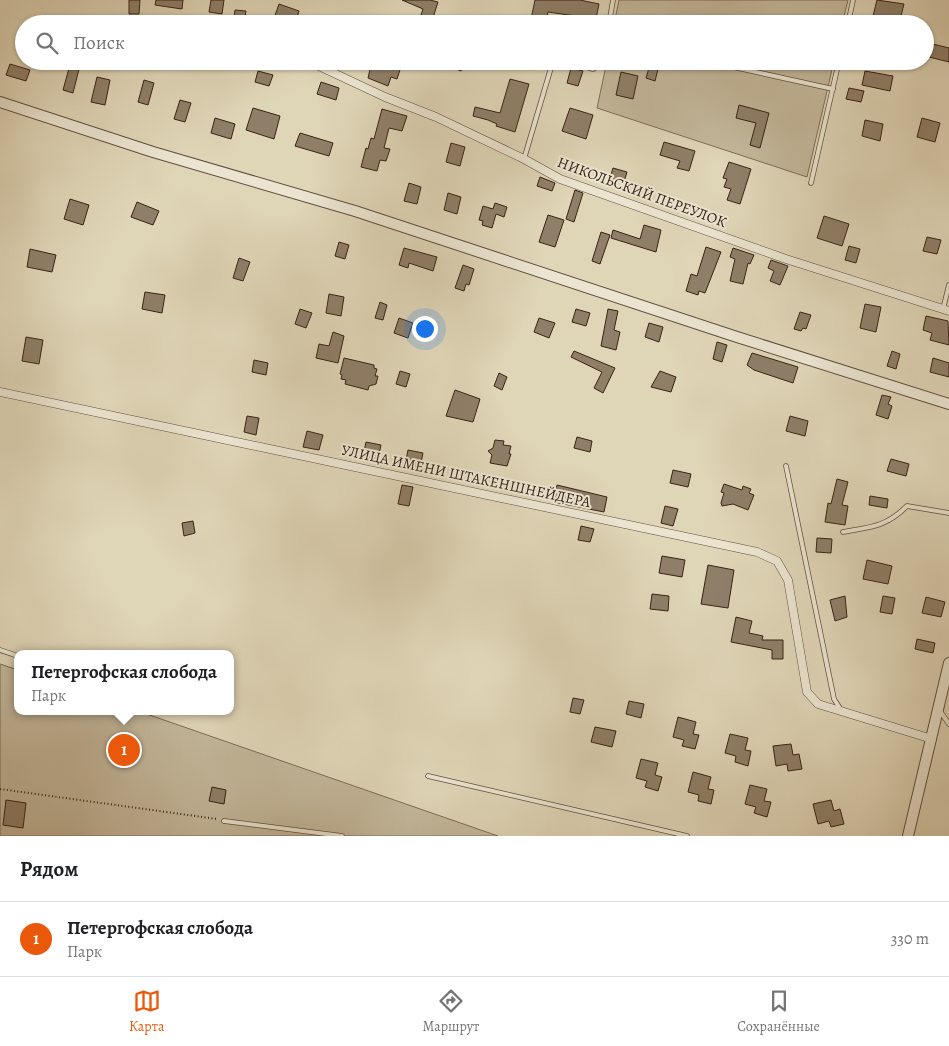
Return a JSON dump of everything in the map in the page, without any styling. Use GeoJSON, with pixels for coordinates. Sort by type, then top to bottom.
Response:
{"type":"FeatureCollection","features":[{"type":"Feature","properties":{"kind":"street","name":"НИКОЛЬСКИЙ ПЕРЕУЛОК"},"geometry":{"type":"LineString","coordinates":[[327,70],[385,97],[436,117],[570,183],[786,259],[946,310]]}},
{"type":"Feature","properties":{"kind":"street"},"geometry":{"type":"LineString","coordinates":[[0,102],[153,152],[355,211],[737,337],[949,404]]}},
{"type":"Feature","properties":{"kind":"street","name":"УЛИЦА ИМЕНИ ШТАКЕНШНЕЙДЕРА"},"geometry":{"type":"LineString","coordinates":[[0,392],[757,552],[777,562],[788,580],[807,692],[818,704],[842,712]]}},
{"type":"Feature","properties":{"kind":"street"},"geometry":{"type":"LineString","coordinates":[[908,836],[949,663]]}},
{"type":"Feature","properties":{"kind":"street"},"geometry":{"type":"LineString","coordinates":[[842,712],[932,739]]}},
{"type":"Feature","properties":{"kind":"lane"},"geometry":{"type":"LineString","coordinates":[[610,15],[613,0]]}},
{"type":"Feature","properties":{"kind":"lane"},"geometry":{"type":"LineString","coordinates":[[850,15],[853,0]]}},
{"type":"Feature","properties":{"kind":"lane"},"geometry":{"type":"LineString","coordinates":[[524,159],[550,70]]}},
{"type":"Feature","properties":{"kind":"lane"},"geometry":{"type":"LineString","coordinates":[[747,70],[833,89]]}},
{"type":"Feature","properties":{"kind":"lane"},"geometry":{"type":"LineString","coordinates":[[811,182],[837,70]]}},
{"type":"Feature","properties":{"kind":"lane"},"geometry":{"type":"LineString","coordinates":[[946,310],[949,285]]}},
{"type":"Feature","properties":{"kind":"lane"},"geometry":{"type":"LineString","coordinates":[[786,466],[834,698],[842,712]]}},
{"type":"Feature","properties":{"kind":"lane"},"geometry":{"type":"LineString","coordinates":[[843,532],[882,525],[896,517],[907,506],[949,513]]}},
{"type":"Feature","properties":{"kind":"lane"},"geometry":{"type":"LineString","coordinates":[[0,650],[14,655]]}},
{"type":"Feature","properties":{"kind":"lane"},"geometry":{"type":"LineString","coordinates":[[938,710],[949,724]]}},
{"type":"Feature","properties":{"kind":"lane"},"geometry":{"type":"LineString","coordinates":[[428,776],[687,836]]}},
{"type":"Feature","properties":{"kind":"lane"},"geometry":{"type":"LineString","coordinates":[[224,820],[342,836]]}},
{"type":"Feature","properties":{"kind":"path"},"geometry":{"type":"LineString","coordinates":[[0,788],[224,820]]}},
{"type":"Feature","properties":{"kind":"shaded area"},"geometry":{"type":"Polygon","coordinates":[[[619,0],[848,0],[844,15],[616,15],[619,0]]]}},
{"type":"Feature","properties":{"kind":"shaded area"},"geometry":{"type":"Polygon","coordinates":[[[605,70],[832,70],[807,177],[597,108],[605,70]]]}},
{"type":"Feature","properties":{"kind":"shaded area"},"geometry":{"type":"Polygon","coordinates":[[[0,664],[14,669],[14,715],[150,715],[498,836],[0,836],[0,664]]]}},
{"type":"Feature","properties":{"kind":"building"},"geometry":{"type":"Polygon","coordinates":[[[129,0],[140,0],[139,14],[129,14],[129,0]]]}},
{"type":"Feature","properties":{"kind":"building"},"geometry":{"type":"Polygon","coordinates":[[[156,0],[183,0],[182,9],[155,5],[156,0]]]}},
{"type":"Feature","properties":{"kind":"building"},"geometry":{"type":"Polygon","coordinates":[[[211,0],[224,0],[222,14],[209,12],[211,0]]]}},
{"type":"Feature","properties":{"kind":"building"},"geometry":{"type":"Polygon","coordinates":[[[402,0],[430,0],[438,2],[434,15],[421,15],[423,9],[402,0]]]}},
{"type":"Feature","properties":{"kind":"building"},"geometry":{"type":"Polygon","coordinates":[[[535,0],[580,0],[599,4],[597,15],[569,15],[548,12],[547,15],[532,15],[535,0]]]}},
{"type":"Feature","properties":{"kind":"building"},"geometry":{"type":"Polygon","coordinates":[[[877,0],[904,4],[901,15],[873,15],[877,0]]]}},
{"type":"Feature","properties":{"kind":"building"},"geometry":{"type":"Polygon","coordinates":[[[279,4],[299,11],[298,15],[275,15],[279,4]]]}},
{"type":"Feature","properties":{"kind":"building"},"geometry":{"type":"Polygon","coordinates":[[[235,10],[246,11],[245,15],[234,15],[235,10]]]}},
{"type":"Feature","properties":{"kind":"building"},"geometry":{"type":"Polygon","coordinates":[[[934,44],[949,48],[949,62],[934,58],[934,44]]]}},
{"type":"Feature","properties":{"kind":"building"},"geometry":{"type":"Polygon","coordinates":[[[10,64],[15,66],[15,70],[30,70],[26,81],[6,75],[10,64]]]}},
{"type":"Feature","properties":{"kind":"building"},"geometry":{"type":"Polygon","coordinates":[[[69,70],[79,70],[73,93],[63,90],[69,70]]]}},
{"type":"Feature","properties":{"kind":"building"},"geometry":{"type":"Polygon","coordinates":[[[370,70],[400,70],[397,79],[391,77],[388,86],[368,78],[370,70]]]}},
{"type":"Feature","properties":{"kind":"building"},"geometry":{"type":"Polygon","coordinates":[[[570,70],[583,71],[578,86],[567,83],[570,70]]]}},
{"type":"Feature","properties":{"kind":"building"},"geometry":{"type":"Polygon","coordinates":[[[648,70],[658,70],[655,81],[646,78],[648,70]]]}},
{"type":"Feature","properties":{"kind":"building"},"geometry":{"type":"Polygon","coordinates":[[[258,71],[273,75],[269,86],[255,82],[258,71]]]}},
{"type":"Feature","properties":{"kind":"building"},"geometry":{"type":"Polygon","coordinates":[[[865,71],[893,76],[890,91],[862,85],[865,71]]]}},
{"type":"Feature","properties":{"kind":"building"},"geometry":{"type":"Polygon","coordinates":[[[621,72],[638,76],[633,99],[616,95],[621,72]]]}},
{"type":"Feature","properties":{"kind":"building"},"geometry":{"type":"Polygon","coordinates":[[[97,77],[110,80],[105,105],[91,102],[97,77]]]}},
{"type":"Feature","properties":{"kind":"building"},"geometry":{"type":"Polygon","coordinates":[[[510,79],[529,84],[515,132],[496,126],[497,124],[488,120],[473,116],[475,107],[500,113],[510,79]]]}},
{"type":"Feature","properties":{"kind":"building"},"geometry":{"type":"Polygon","coordinates":[[[144,80],[154,83],[148,105],[138,102],[144,80]]]}},
{"type":"Feature","properties":{"kind":"building"},"geometry":{"type":"Polygon","coordinates":[[[321,82],[339,88],[336,100],[317,94],[321,82]]]}},
{"type":"Feature","properties":{"kind":"building"},"geometry":{"type":"Polygon","coordinates":[[[849,88],[864,91],[861,102],[846,99],[849,88]]]}},
{"type":"Feature","properties":{"kind":"building"},"geometry":{"type":"Polygon","coordinates":[[[180,100],[191,103],[185,122],[174,119],[180,100]]]}},
{"type":"Feature","properties":{"kind":"building"},"geometry":{"type":"Polygon","coordinates":[[[739,105],[769,113],[760,148],[750,145],[756,123],[736,118],[739,105]]]}},
{"type":"Feature","properties":{"kind":"building"},"geometry":{"type":"Polygon","coordinates":[[[253,108],[280,116],[274,139],[246,130],[253,108]]]}},
{"type":"Feature","properties":{"kind":"building"},"geometry":{"type":"Polygon","coordinates":[[[570,108],[593,115],[586,139],[562,131],[570,108]]]}},
{"type":"Feature","properties":{"kind":"building"},"geometry":{"type":"Polygon","coordinates":[[[382,109],[407,116],[402,131],[389,128],[384,148],[390,149],[386,161],[380,160],[377,171],[361,167],[366,148],[368,149],[371,138],[374,139],[382,109]]]}},
{"type":"Feature","properties":{"kind":"building"},"geometry":{"type":"Polygon","coordinates":[[[215,118],[235,124],[231,139],[211,133],[215,118]]]}},
{"type":"Feature","properties":{"kind":"building"},"geometry":{"type":"Polygon","coordinates":[[[922,118],[940,123],[935,142],[917,137],[922,118]]]}},
{"type":"Feature","properties":{"kind":"building"},"geometry":{"type":"Polygon","coordinates":[[[865,120],[883,124],[880,141],[862,136],[865,120]]]}},
{"type":"Feature","properties":{"kind":"building"},"geometry":{"type":"Polygon","coordinates":[[[300,133],[333,143],[329,156],[295,146],[300,133]]]}},
{"type":"Feature","properties":{"kind":"building"},"geometry":{"type":"Polygon","coordinates":[[[664,142],[695,151],[689,171],[677,168],[680,161],[660,155],[664,142]]]}},
{"type":"Feature","properties":{"kind":"building"},"geometry":{"type":"Polygon","coordinates":[[[451,143],[465,147],[460,166],[446,162],[451,143]]]}},
{"type":"Feature","properties":{"kind":"building"},"geometry":{"type":"Polygon","coordinates":[[[729,162],[751,169],[740,204],[727,200],[731,189],[724,187],[727,179],[723,178],[729,162]]]}},
{"type":"Feature","properties":{"kind":"building"},"geometry":{"type":"Polygon","coordinates":[[[613,168],[627,172],[624,182],[610,178],[613,168]]]}},
{"type":"Feature","properties":{"kind":"building"},"geometry":{"type":"Polygon","coordinates":[[[540,177],[555,183],[552,191],[537,186],[540,177]]]}},
{"type":"Feature","properties":{"kind":"building"},"geometry":{"type":"Polygon","coordinates":[[[409,183],[421,187],[417,204],[404,201],[409,183]]]}},
{"type":"Feature","properties":{"kind":"building"},"geometry":{"type":"Polygon","coordinates":[[[575,190],[583,193],[574,222],[566,219],[575,190]]]}},
{"type":"Feature","properties":{"kind":"building"},"geometry":{"type":"Polygon","coordinates":[[[448,193],[461,197],[457,214],[444,210],[448,193]]]}},
{"type":"Feature","properties":{"kind":"building"},"geometry":{"type":"Polygon","coordinates":[[[70,199],[89,205],[83,225],[64,219],[70,199]]]}},
{"type":"Feature","properties":{"kind":"building"},"geometry":{"type":"Polygon","coordinates":[[[137,202],[159,211],[153,225],[131,217],[137,202]]]}},
{"type":"Feature","properties":{"kind":"building"},"geometry":{"type":"Polygon","coordinates":[[[495,203],[507,207],[504,217],[496,214],[492,228],[482,225],[483,221],[479,220],[483,206],[493,209],[495,203]]]}},
{"type":"Feature","properties":{"kind":"building"},"geometry":{"type":"Polygon","coordinates":[[[548,215],[564,220],[555,247],[539,242],[548,215]]]}},
{"type":"Feature","properties":{"kind":"building"},"geometry":{"type":"Polygon","coordinates":[[[824,216],[849,224],[842,246],[817,238],[824,216]]]}},
{"type":"Feature","properties":{"kind":"building"},"geometry":{"type":"Polygon","coordinates":[[[644,225],[661,230],[656,252],[611,238],[613,230],[640,239],[644,225]]]}},
{"type":"Feature","properties":{"kind":"building"},"geometry":{"type":"Polygon","coordinates":[[[601,232],[610,235],[600,264],[592,261],[601,232]]]}},
{"type":"Feature","properties":{"kind":"building"},"geometry":{"type":"Polygon","coordinates":[[[927,237],[941,240],[937,254],[923,251],[927,237]]]}},
{"type":"Feature","properties":{"kind":"building"},"geometry":{"type":"Polygon","coordinates":[[[339,242],[349,245],[345,259],[335,256],[339,242]]]}},
{"type":"Feature","properties":{"kind":"building"},"geometry":{"type":"Polygon","coordinates":[[[849,246],[860,249],[856,263],[845,260],[849,246]]]}},
{"type":"Feature","properties":{"kind":"building"},"geometry":{"type":"Polygon","coordinates":[[[706,247],[721,252],[705,293],[699,291],[698,295],[686,291],[691,274],[697,276],[706,247]]]}},
{"type":"Feature","properties":{"kind":"building"},"geometry":{"type":"Polygon","coordinates":[[[404,248],[437,257],[433,271],[409,263],[408,268],[399,265],[404,248]]]}},
{"type":"Feature","properties":{"kind":"building"},"geometry":{"type":"Polygon","coordinates":[[[733,248],[754,255],[750,264],[748,263],[743,284],[730,281],[735,259],[730,257],[733,248]]]}},
{"type":"Feature","properties":{"kind":"building"},"geometry":{"type":"Polygon","coordinates":[[[30,249],[56,255],[52,272],[27,267],[30,249]]]}},
{"type":"Feature","properties":{"kind":"building"},"geometry":{"type":"Polygon","coordinates":[[[239,258],[250,262],[243,281],[233,278],[239,258]]]}},
{"type":"Feature","properties":{"kind":"building"},"geometry":{"type":"Polygon","coordinates":[[[771,260],[788,266],[780,285],[770,281],[774,271],[768,268],[771,260]]]}},
{"type":"Feature","properties":{"kind":"building"},"geometry":{"type":"Polygon","coordinates":[[[463,265],[474,269],[469,285],[466,284],[464,291],[455,288],[463,265]]]}},
{"type":"Feature","properties":{"kind":"building"},"geometry":{"type":"Polygon","coordinates":[[[145,292],[165,295],[162,313],[142,309],[145,292]]]}},
{"type":"Feature","properties":{"kind":"building"},"geometry":{"type":"Polygon","coordinates":[[[329,294],[344,297],[341,316],[326,313],[329,294]]]}},
{"type":"Feature","properties":{"kind":"building"},"geometry":{"type":"Polygon","coordinates":[[[380,302],[387,305],[383,320],[375,318],[380,302]]]}},
{"type":"Feature","properties":{"kind":"building"},"geometry":{"type":"Polygon","coordinates":[[[865,304],[881,307],[876,332],[860,328],[865,304]]]}},
{"type":"Feature","properties":{"kind":"building"},"geometry":{"type":"Polygon","coordinates":[[[300,309],[312,313],[306,328],[295,324],[300,309]]]}},
{"type":"Feature","properties":{"kind":"building"},"geometry":{"type":"Polygon","coordinates":[[[576,309],[590,313],[586,326],[572,322],[576,309]]]}},
{"type":"Feature","properties":{"kind":"building"},"geometry":{"type":"Polygon","coordinates":[[[608,309],[618,311],[614,330],[620,332],[616,350],[601,346],[608,309]]]}},
{"type":"Feature","properties":{"kind":"building"},"geometry":{"type":"Polygon","coordinates":[[[800,312],[811,315],[806,329],[803,328],[801,331],[794,329],[800,312]]]}},
{"type":"Feature","properties":{"kind":"building"},"geometry":{"type":"Polygon","coordinates":[[[926,316],[948,321],[949,345],[930,340],[932,333],[923,330],[926,316]]]}},
{"type":"Feature","properties":{"kind":"building"},"geometry":{"type":"Polygon","coordinates":[[[399,318],[413,323],[408,338],[394,333],[399,318]]]}},
{"type":"Feature","properties":{"kind":"building"},"geometry":{"type":"Polygon","coordinates":[[[539,318],[555,323],[549,338],[534,332],[539,318]]]}},
{"type":"Feature","properties":{"kind":"building"},"geometry":{"type":"Polygon","coordinates":[[[649,323],[663,327],[659,342],[645,337],[649,323]]]}},
{"type":"Feature","properties":{"kind":"building"},"geometry":{"type":"Polygon","coordinates":[[[333,332],[344,336],[338,363],[316,358],[319,344],[329,346],[333,332]]]}},
{"type":"Feature","properties":{"kind":"building"},"geometry":{"type":"Polygon","coordinates":[[[26,337],[43,340],[39,364],[22,361],[26,337]]]}},
{"type":"Feature","properties":{"kind":"building"},"geometry":{"type":"Polygon","coordinates":[[[717,342],[727,345],[722,362],[713,359],[717,342]]]}},
{"type":"Feature","properties":{"kind":"building"},"geometry":{"type":"Polygon","coordinates":[[[574,351],[615,368],[603,393],[594,388],[602,372],[571,357],[574,351]]]}},
{"type":"Feature","properties":{"kind":"building"},"geometry":{"type":"Polygon","coordinates":[[[892,351],[900,354],[896,369],[887,366],[892,351]]]}},
{"type":"Feature","properties":{"kind":"building"},"geometry":{"type":"Polygon","coordinates":[[[752,353],[798,367],[793,383],[754,370],[747,365],[752,353]]]}},
{"type":"Feature","properties":{"kind":"building"},"geometry":{"type":"Polygon","coordinates":[[[344,358],[374,365],[374,368],[377,369],[375,376],[378,376],[376,384],[369,386],[368,390],[345,384],[346,380],[341,379],[342,375],[340,374],[344,358]]]}},
{"type":"Feature","properties":{"kind":"building"},"geometry":{"type":"Polygon","coordinates":[[[933,358],[949,363],[949,377],[930,372],[933,358]]]}},
{"type":"Feature","properties":{"kind":"building"},"geometry":{"type":"Polygon","coordinates":[[[254,360],[268,363],[266,375],[252,372],[254,360]]]}},
{"type":"Feature","properties":{"kind":"building"},"geometry":{"type":"Polygon","coordinates":[[[400,371],[410,374],[406,387],[396,384],[400,371]]]}},
{"type":"Feature","properties":{"kind":"building"},"geometry":{"type":"Polygon","coordinates":[[[660,371],[676,377],[671,392],[651,387],[660,371]]]}},
{"type":"Feature","properties":{"kind":"building"},"geometry":{"type":"Polygon","coordinates":[[[499,373],[507,377],[502,390],[494,386],[499,373]]]}},
{"type":"Feature","properties":{"kind":"building"},"geometry":{"type":"Polygon","coordinates":[[[455,390],[480,399],[473,422],[446,416],[455,390]]]}},
{"type":"Feature","properties":{"kind":"building"},"geometry":{"type":"Polygon","coordinates":[[[882,395],[891,397],[888,404],[892,406],[888,419],[876,415],[882,395]]]}},
{"type":"Feature","properties":{"kind":"building"},"geometry":{"type":"Polygon","coordinates":[[[247,416],[259,418],[256,435],[244,432],[247,416]]]}},
{"type":"Feature","properties":{"kind":"building"},"geometry":{"type":"Polygon","coordinates":[[[790,416],[808,421],[805,436],[786,431],[790,416]]]}},
{"type":"Feature","properties":{"kind":"building"},"geometry":{"type":"Polygon","coordinates":[[[307,431],[323,435],[319,450],[303,447],[307,431]]]}},
{"type":"Feature","properties":{"kind":"building"},"geometry":{"type":"Polygon","coordinates":[[[577,437],[592,441],[590,452],[574,448],[577,437]]]}},
{"type":"Feature","properties":{"kind":"building"},"geometry":{"type":"Polygon","coordinates":[[[495,440],[504,441],[503,445],[511,446],[509,454],[511,454],[507,466],[490,463],[492,455],[488,451],[493,448],[495,440]]]}},
{"type":"Feature","properties":{"kind":"building"},"geometry":{"type":"Polygon","coordinates":[[[366,442],[381,445],[378,459],[363,456],[366,442]]]}},
{"type":"Feature","properties":{"kind":"building"},"geometry":{"type":"Polygon","coordinates":[[[408,450],[423,453],[420,468],[405,465],[408,450]]]}},
{"type":"Feature","properties":{"kind":"building"},"geometry":{"type":"Polygon","coordinates":[[[891,459],[909,464],[906,476],[887,471],[891,459]]]}},
{"type":"Feature","properties":{"kind":"building"},"geometry":{"type":"Polygon","coordinates":[[[673,470],[691,474],[688,487],[670,483],[673,470]]]}},
{"type":"Feature","properties":{"kind":"building"},"geometry":{"type":"Polygon","coordinates":[[[837,479],[848,482],[842,505],[848,506],[845,525],[825,522],[828,503],[831,504],[837,479]]]}},
{"type":"Feature","properties":{"kind":"building"},"geometry":{"type":"Polygon","coordinates":[[[724,484],[742,490],[743,486],[751,489],[749,493],[754,495],[748,510],[733,504],[722,506],[724,493],[721,492],[724,484]]]}},
{"type":"Feature","properties":{"kind":"building"},"geometry":{"type":"Polygon","coordinates":[[[402,485],[413,487],[409,506],[398,504],[402,485]]]}},
{"type":"Feature","properties":{"kind":"building"},"geometry":{"type":"Polygon","coordinates":[[[557,485],[607,497],[604,512],[554,502],[557,485]]]}},
{"type":"Feature","properties":{"kind":"building"},"geometry":{"type":"Polygon","coordinates":[[[870,496],[888,499],[887,508],[869,505],[870,496]]]}},
{"type":"Feature","properties":{"kind":"building"},"geometry":{"type":"Polygon","coordinates":[[[665,506],[678,509],[673,526],[661,523],[665,506]]]}},
{"type":"Feature","properties":{"kind":"building"},"geometry":{"type":"Polygon","coordinates":[[[193,521],[195,533],[184,536],[182,523],[193,521]]]}},
{"type":"Feature","properties":{"kind":"building"},"geometry":{"type":"Polygon","coordinates":[[[581,526],[594,529],[590,542],[578,540],[581,526]]]}},
{"type":"Feature","properties":{"kind":"building"},"geometry":{"type":"Polygon","coordinates":[[[817,538],[832,539],[831,553],[816,552],[817,538]]]}},
{"type":"Feature","properties":{"kind":"building"},"geometry":{"type":"Polygon","coordinates":[[[662,556],[685,560],[682,577],[659,573],[662,556]]]}},
{"type":"Feature","properties":{"kind":"building"},"geometry":{"type":"Polygon","coordinates":[[[867,560],[892,566],[888,584],[863,579],[867,560]]]}},
{"type":"Feature","properties":{"kind":"building"},"geometry":{"type":"Polygon","coordinates":[[[708,565],[734,570],[728,608],[701,604],[708,565]]]}},
{"type":"Feature","properties":{"kind":"building"},"geometry":{"type":"Polygon","coordinates":[[[652,594],[669,596],[668,611],[650,609],[652,594]]]}},
{"type":"Feature","properties":{"kind":"building"},"geometry":{"type":"Polygon","coordinates":[[[845,596],[847,617],[835,621],[830,600],[845,596]]]}},
{"type":"Feature","properties":{"kind":"building"},"geometry":{"type":"Polygon","coordinates":[[[883,596],[895,598],[892,614],[880,612],[883,596]]]}},
{"type":"Feature","properties":{"kind":"building"},"geometry":{"type":"Polygon","coordinates":[[[926,597],[945,602],[941,617],[922,613],[926,597]]]}},
{"type":"Feature","properties":{"kind":"building"},"geometry":{"type":"Polygon","coordinates":[[[736,617],[752,621],[749,633],[763,636],[762,640],[783,640],[783,659],[772,659],[772,650],[731,642],[736,617]]]}},
{"type":"Feature","properties":{"kind":"building"},"geometry":{"type":"Polygon","coordinates":[[[917,639],[935,643],[933,653],[915,649],[917,639]]]}},
{"type":"Feature","properties":{"kind":"building"},"geometry":{"type":"Polygon","coordinates":[[[573,698],[584,700],[580,714],[570,712],[573,698]]]}},
{"type":"Feature","properties":{"kind":"building"},"geometry":{"type":"Polygon","coordinates":[[[629,701],[644,704],[641,718],[626,714],[629,701]]]}},
{"type":"Feature","properties":{"kind":"building"},"geometry":{"type":"Polygon","coordinates":[[[678,717],[696,722],[693,734],[699,735],[695,749],[682,746],[684,740],[673,737],[678,717]]]}},
{"type":"Feature","properties":{"kind":"building"},"geometry":{"type":"Polygon","coordinates":[[[595,727],[616,731],[612,747],[591,742],[595,727]]]}},
{"type":"Feature","properties":{"kind":"building"},"geometry":{"type":"Polygon","coordinates":[[[730,734],[748,738],[745,750],[751,751],[748,766],[735,762],[736,756],[725,753],[730,734]]]}},
{"type":"Feature","properties":{"kind":"building"},"geometry":{"type":"Polygon","coordinates":[[[791,744],[793,755],[799,754],[802,769],[788,771],[787,764],[776,766],[773,746],[791,744]]]}},
{"type":"Feature","properties":{"kind":"building"},"geometry":{"type":"Polygon","coordinates":[[[641,759],[658,763],[655,775],[662,777],[658,791],[645,787],[647,781],[636,778],[641,759]]]}},
{"type":"Feature","properties":{"kind":"building"},"geometry":{"type":"Polygon","coordinates":[[[693,772],[711,777],[708,789],[714,790],[711,804],[698,801],[699,795],[688,792],[693,772]]]}},
{"type":"Feature","properties":{"kind":"building"},"geometry":{"type":"Polygon","coordinates":[[[750,785],[767,789],[764,801],[771,802],[767,817],[754,813],[756,807],[745,804],[750,785]]]}},
{"type":"Feature","properties":{"kind":"building"},"geometry":{"type":"Polygon","coordinates":[[[212,787],[226,790],[224,804],[209,801],[212,787]]]}},
{"type":"Feature","properties":{"kind":"building"},"geometry":{"type":"Polygon","coordinates":[[[6,800],[26,803],[23,828],[3,825],[6,800]]]}},
{"type":"Feature","properties":{"kind":"building"},"geometry":{"type":"Polygon","coordinates":[[[831,800],[834,811],[840,809],[844,824],[831,827],[829,821],[818,824],[813,804],[831,800]]]}},
{"type":"Feature","properties":{"kind":"place","name":"Петергофская слобода"},"geometry":{"type":"Point","coordinates":[124,750]}}]}
